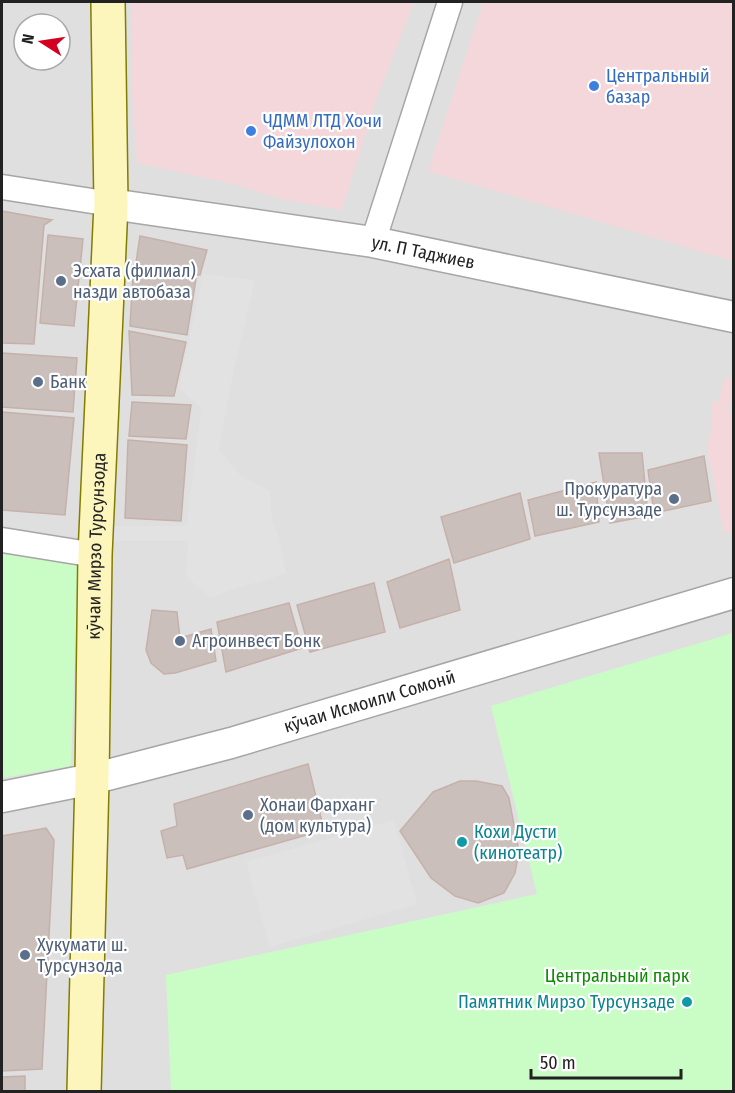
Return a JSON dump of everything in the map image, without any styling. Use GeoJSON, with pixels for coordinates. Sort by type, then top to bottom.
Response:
{"type":"FeatureCollection","features":[{"type":"Feature","properties":{"kind":"main road","name":"кӯчаи Мирзо Турсунзода"},"geometry":{"type":"LineString","coordinates":[[84,1092],[92,779],[94,555],[111,204],[108,2]]}},
{"type":"Feature","properties":{"kind":"street"},"geometry":{"type":"LineString","coordinates":[[373,242],[450,2]]}},
{"type":"Feature","properties":{"kind":"street"},"geometry":{"type":"LineString","coordinates":[[2,187],[111,204]]}},
{"type":"Feature","properties":{"kind":"street","name":"ул. П Таджиев"},"geometry":{"type":"LineString","coordinates":[[111,204],[373,242],[734,317]]}},
{"type":"Feature","properties":{"kind":"street"},"geometry":{"type":"LineString","coordinates":[[2,540],[94,555]]}},
{"type":"Feature","properties":{"kind":"street","name":"кӯчаи Исмоили Сомонӣ"},"geometry":{"type":"LineString","coordinates":[[2,796],[92,779],[231,743],[734,593]]}},
{"type":"Feature","properties":{"kind":"shaded area"},"geometry":{"type":"Polygon","coordinates":[[[2,2],[733,2],[733,1091],[2,1091],[2,2]]]}},
{"type":"Feature","properties":{"kind":"shaded area","name":"ЧДММ ЛТД Хочи Файзулохон"},"geometry":{"type":"Polygon","coordinates":[[[132,2],[414,2],[376,100],[342,210],[281,199],[234,184],[137,163],[131,83],[132,2]]]}},
{"type":"Feature","properties":{"kind":"shaded area","name":"Центральный базар"},"geometry":{"type":"Polygon","coordinates":[[[483,2],[733,2],[733,261],[428,171],[483,2]]]}},
{"type":"Feature","properties":{"kind":"shaded area"},"geometry":{"type":"Polygon","coordinates":[[[203,274],[255,280],[232,378],[219,450],[241,476],[270,491],[272,520],[279,538],[286,572],[210,598],[186,576],[188,541],[113,541],[113,526],[187,526],[201,408],[179,388],[203,274]]]}},
{"type":"Feature","properties":{"kind":"shaded area"},"geometry":{"type":"Polygon","coordinates":[[[725,378],[733,379],[728,413],[734,414],[734,531],[724,533],[707,448],[711,430],[712,403],[718,401],[725,378]]]}},
{"type":"Feature","properties":{"kind":"shaded area"},"geometry":{"type":"Polygon","coordinates":[[[394,820],[417,904],[270,947],[246,862],[394,820]]]}},
{"type":"Feature","properties":{"kind":"green space"},"geometry":{"type":"Polygon","coordinates":[[[2,554],[78,565],[71,766],[2,778],[2,554]]]}},
{"type":"Feature","properties":{"kind":"green space","name":"Центральный парк"},"geometry":{"type":"Polygon","coordinates":[[[733,633],[733,1091],[171,1091],[166,975],[537,894],[491,706],[733,633]]]}},
{"type":"Feature","properties":{"kind":"building"},"geometry":{"type":"Polygon","coordinates":[[[2,211],[52,220],[44,225],[34,344],[2,343],[2,211]]]}},
{"type":"Feature","properties":{"kind":"building","name":"Эсхата (филиал) назди автобаза"},"geometry":{"type":"Polygon","coordinates":[[[48,235],[83,239],[74,326],[40,323],[48,235]]]}},
{"type":"Feature","properties":{"kind":"building"},"geometry":{"type":"Polygon","coordinates":[[[140,236],[207,250],[200,275],[135,269],[140,236]]]}},
{"type":"Feature","properties":{"kind":"building"},"geometry":{"type":"Polygon","coordinates":[[[133,274],[196,279],[187,335],[130,326],[133,274]]]}},
{"type":"Feature","properties":{"kind":"building"},"geometry":{"type":"Polygon","coordinates":[[[129,331],[186,342],[174,396],[132,395],[129,331]]]}},
{"type":"Feature","properties":{"kind":"building","name":"Банк"},"geometry":{"type":"Polygon","coordinates":[[[2,353],[77,358],[73,412],[2,407],[2,353]]]}},
{"type":"Feature","properties":{"kind":"building"},"geometry":{"type":"Polygon","coordinates":[[[132,402],[191,405],[186,439],[129,436],[132,402]]]}},
{"type":"Feature","properties":{"kind":"building"},"geometry":{"type":"Polygon","coordinates":[[[2,412],[74,418],[65,515],[2,510],[2,412]]]}},
{"type":"Feature","properties":{"kind":"building"},"geometry":{"type":"Polygon","coordinates":[[[128,440],[187,445],[181,521],[125,518],[128,440]]]}},
{"type":"Feature","properties":{"kind":"building"},"geometry":{"type":"Polygon","coordinates":[[[599,453],[642,453],[648,516],[610,523],[599,453]]]}},
{"type":"Feature","properties":{"kind":"building"},"geometry":{"type":"Polygon","coordinates":[[[704,456],[711,501],[654,513],[648,470],[704,456]]]}},
{"type":"Feature","properties":{"kind":"building"},"geometry":{"type":"Polygon","coordinates":[[[596,482],[599,522],[535,536],[528,500],[596,482]]]}},
{"type":"Feature","properties":{"kind":"building"},"geometry":{"type":"Polygon","coordinates":[[[520,493],[530,539],[454,563],[441,517],[520,493]]]}},
{"type":"Feature","properties":{"kind":"building"},"geometry":{"type":"Polygon","coordinates":[[[449,559],[460,610],[400,628],[387,582],[449,559]]]}},
{"type":"Feature","properties":{"kind":"building"},"geometry":{"type":"Polygon","coordinates":[[[374,583],[385,632],[310,652],[297,605],[374,583]]]}},
{"type":"Feature","properties":{"kind":"building"},"geometry":{"type":"Polygon","coordinates":[[[289,603],[302,648],[226,672],[217,622],[289,603]]]}},
{"type":"Feature","properties":{"kind":"building","name":"Агроинвест Бонк"},"geometry":{"type":"Polygon","coordinates":[[[152,610],[177,612],[180,638],[211,629],[216,661],[164,674],[151,663],[146,650],[152,610]]]}},
{"type":"Feature","properties":{"kind":"building","name":"Хонаи Фарханг (дом культура)"},"geometry":{"type":"Polygon","coordinates":[[[308,764],[324,830],[187,869],[183,855],[167,858],[161,831],[177,826],[174,804],[308,764]]]}},
{"type":"Feature","properties":{"kind":"building","name":"Кохи Дусти (кинотеатр)"},"geometry":{"type":"Polygon","coordinates":[[[460,781],[476,781],[502,786],[509,798],[519,852],[515,873],[504,893],[478,903],[455,896],[431,878],[400,831],[433,792],[460,781]]]}},
{"type":"Feature","properties":{"kind":"building","name":"Хукумати ш. Турсунзода"},"geometry":{"type":"Polygon","coordinates":[[[46,828],[54,840],[42,1069],[2,1071],[2,836],[46,828]]]}},
{"type":"Feature","properties":{"kind":"building"},"geometry":{"type":"Polygon","coordinates":[[[25,1076],[25,1092],[2,1092],[2,1077],[25,1076]]]}},
{"type":"Feature","properties":{"kind":"place","name":"Центральный базар"},"geometry":{"type":"Point","coordinates":[594,86]}},
{"type":"Feature","properties":{"kind":"place","name":"ЧДММ ЛТД Хочи Файзулохон"},"geometry":{"type":"Point","coordinates":[251,131]}},
{"type":"Feature","properties":{"kind":"place","name":"Эсхата (филиал) назди автобаза"},"geometry":{"type":"Point","coordinates":[61,281]}},
{"type":"Feature","properties":{"kind":"place","name":"Банк"},"geometry":{"type":"Point","coordinates":[38,382]}},
{"type":"Feature","properties":{"kind":"place","name":"Прокуратура ш. Турсунзаде"},"geometry":{"type":"Point","coordinates":[674,499]}},
{"type":"Feature","properties":{"kind":"place","name":"Агроинвест Бонк"},"geometry":{"type":"Point","coordinates":[180,641]}},
{"type":"Feature","properties":{"kind":"place","name":"Хонаи Фарханг (дом культура)"},"geometry":{"type":"Point","coordinates":[248,815]}},
{"type":"Feature","properties":{"kind":"place","name":"Кохи Дусти (кинотеатр)"},"geometry":{"type":"Point","coordinates":[462,842]}},
{"type":"Feature","properties":{"kind":"place","name":"Хукумати ш. Турсунзода"},"geometry":{"type":"Point","coordinates":[25,955]}},
{"type":"Feature","properties":{"kind":"place","name":"Памятник Мирзо Турсунзаде"},"geometry":{"type":"Point","coordinates":[687,1002]}}]}
